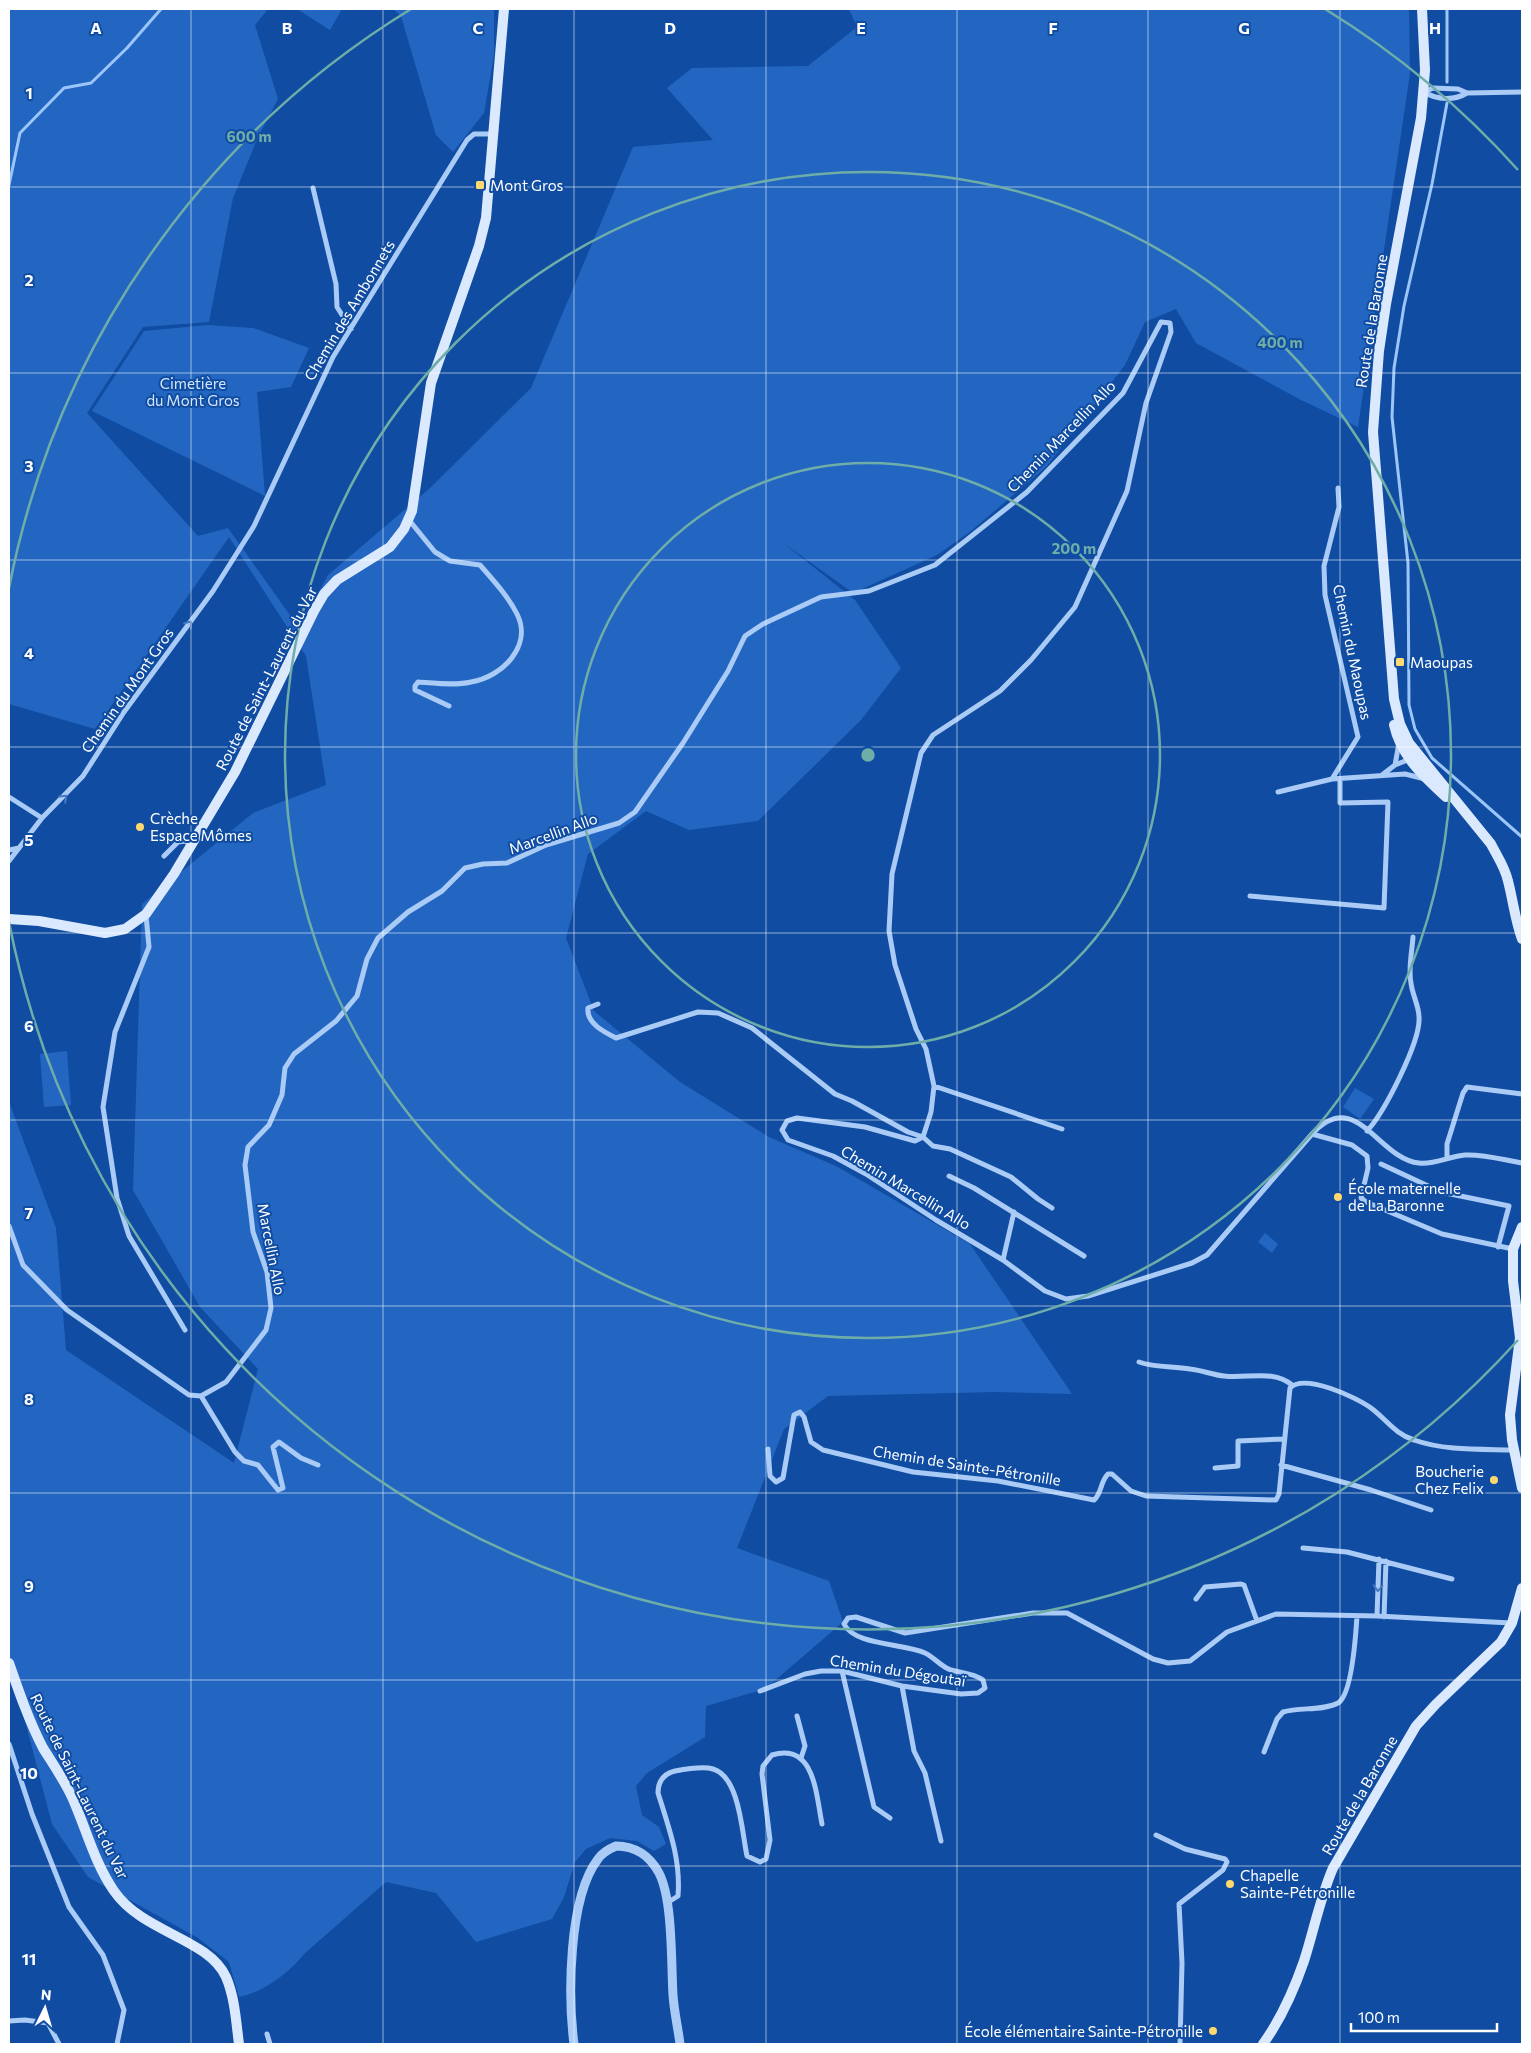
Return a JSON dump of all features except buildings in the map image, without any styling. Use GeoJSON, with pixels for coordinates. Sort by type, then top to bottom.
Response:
{"type":"FeatureCollection","features":[{"type":"Feature","properties":{"kind":"main road","name":"Route de Saint-Laurent du Var"},"geometry":{"type":"LineString","coordinates":[[9,919],[39,921],[105,933],[125,928],[146,914],[174,874],[238,766],[324,594],[343,576],[390,547],[409,520],[416,492],[426,413],[432,383],[484,225],[504,9]]}},
{"type":"Feature","properties":{"kind":"main road","name":"Route de la Baronne"},"geometry":{"type":"LineString","coordinates":[[1422,9],[1425,70],[1424,92],[1403,225],[1386,304],[1375,390],[1374,441],[1394,699],[1394,726],[1399,742],[1411,761],[1428,780],[1463,812]]}},
{"type":"Feature","properties":{"kind":"main road","name":"Route de la Baronne"},"geometry":{"type":"LineString","coordinates":[[1394,699],[1400,724],[1412,747],[1463,812],[1491,844],[1504,868],[1522,939]]}},
{"type":"Feature","properties":{"kind":"main road"},"geometry":{"type":"LineString","coordinates":[[1522,1227],[1513,1249],[1513,1281],[1520,1338],[1510,1416],[1514,1450],[1520,1468],[1522,1488]]}},
{"type":"Feature","properties":{"kind":"main road","name":"Route de la Baronne"},"geometry":{"type":"LineString","coordinates":[[1263,2044],[1284,2008],[1297,1980],[1323,1893],[1334,1868],[1413,1732],[1436,1704],[1495,1648],[1512,1623],[1522,1588]]}},
{"type":"Feature","properties":{"kind":"main road","name":"Route de Saint-Laurent du Var"},"geometry":{"type":"LineString","coordinates":[[9,1663],[31,1722],[71,1795],[96,1859],[109,1883],[124,1904],[137,1916],[202,1951],[218,1965],[227,1978],[231,1991],[239,2044]]}},
{"type":"Feature","properties":{"kind":"street"},"geometry":{"type":"LineString","coordinates":[[1424,92],[1433,88],[1458,89],[1467,93],[1522,92]]}},
{"type":"Feature","properties":{"kind":"street"},"geometry":{"type":"LineString","coordinates":[[1424,92],[1433,98],[1458,98],[1467,93]]}},
{"type":"Feature","properties":{"kind":"street","name":"Chemin des Ambonnets"},"geometry":{"type":"LineString","coordinates":[[254,526],[315,390],[333,357],[467,140],[474,134],[493,134]]}},
{"type":"Feature","properties":{"kind":"street"},"geometry":{"type":"LineString","coordinates":[[313,188],[336,284],[337,307],[351,329]]}},
{"type":"Feature","properties":{"kind":"street","name":"Chemin Marcellin Allo"},"geometry":{"type":"LineString","coordinates":[[684,743],[728,671],[745,636],[763,624],[821,597],[869,591],[935,565],[1027,492],[1123,393],[1161,322],[1170,323],[1172,332],[1146,403],[1127,491],[1075,607],[1031,660],[1000,691],[934,735],[921,753],[892,874],[889,931],[895,965],[916,1029],[926,1049],[934,1086],[932,1112],[923,1137],[915,1141],[865,1127],[797,1118],[787,1121],[782,1130],[788,1140],[833,1156],[866,1174],[936,1220],[1003,1260],[1045,1291],[1066,1299],[1088,1296],[1192,1263],[1207,1255],[1322,1122],[1330,1118],[1340,1117],[1352,1120],[1404,1157],[1419,1163],[1467,1155],[1522,1164]]}},
{"type":"Feature","properties":{"kind":"street","name":"Chemin du Maoupas"},"geometry":{"type":"LineString","coordinates":[[1332,779],[1358,737],[1324,595],[1324,566],[1339,506],[1338,488]]}},
{"type":"Feature","properties":{"kind":"street"},"geometry":{"type":"LineString","coordinates":[[409,520],[435,552],[450,561],[480,565],[503,592],[518,615],[521,637],[515,656],[502,669],[472,682],[418,682],[415,686],[415,690],[449,706]]}},
{"type":"Feature","properties":{"kind":"street","name":"Chemin du Mont Gros"},"geometry":{"type":"LineString","coordinates":[[9,861],[42,818],[68,794],[83,776],[124,712],[213,591],[254,526]]}},
{"type":"Feature","properties":{"kind":"street"},"geometry":{"type":"LineString","coordinates":[[1395,765],[1399,742]]}},
{"type":"Feature","properties":{"kind":"street","name":"Marcellin Allo"},"geometry":{"type":"LineString","coordinates":[[201,1396],[226,1382],[266,1330],[271,1308],[266,1272],[253,1232],[245,1165],[248,1147],[270,1125],[282,1095],[285,1068],[294,1054],[336,1021],[357,996],[367,960],[378,938],[408,912],[442,891],[465,868],[483,864],[507,863],[546,845],[619,823],[635,812],[684,743]]}},
{"type":"Feature","properties":{"kind":"street"},"geometry":{"type":"LineString","coordinates":[[1405,774],[1411,761],[1412,747]]}},
{"type":"Feature","properties":{"kind":"street"},"geometry":{"type":"LineString","coordinates":[[1381,776],[1395,765],[1411,761],[1438,779]]}},
{"type":"Feature","properties":{"kind":"street"},"geometry":{"type":"LineString","coordinates":[[1278,792],[1332,779],[1405,774],[1428,780]]}},
{"type":"Feature","properties":{"kind":"street"},"geometry":{"type":"LineString","coordinates":[[1250,896],[1384,908],[1388,802],[1340,803],[1340,779]]}},
{"type":"Feature","properties":{"kind":"street"},"geometry":{"type":"LineString","coordinates":[[9,797],[42,818]]}},
{"type":"Feature","properties":{"kind":"street"},"geometry":{"type":"LineString","coordinates":[[164,856],[178,842],[183,841],[191,845]]}},
{"type":"Feature","properties":{"kind":"street"},"geometry":{"type":"LineString","coordinates":[[9,850],[19,847]]}},
{"type":"Feature","properties":{"kind":"street"},"geometry":{"type":"LineString","coordinates":[[146,914],[149,947],[115,1032],[104,1108],[117,1198],[129,1236],[185,1330]]}},
{"type":"Feature","properties":{"kind":"street"},"geometry":{"type":"LineString","coordinates":[[1367,1131],[1374,1124],[1416,1041],[1419,1015],[1410,982],[1413,937]]}},
{"type":"Feature","properties":{"kind":"street"},"geometry":{"type":"LineString","coordinates":[[598,1004],[588,1008],[588,1015],[592,1022],[616,1038],[698,1012],[718,1013],[752,1028],[835,1094],[852,1101],[908,1132],[923,1137],[932,1146],[950,1148],[1012,1177],[1052,1208]]}},
{"type":"Feature","properties":{"kind":"street"},"geometry":{"type":"LineString","coordinates":[[934,1086],[1062,1129]]}},
{"type":"Feature","properties":{"kind":"street"},"geometry":{"type":"LineString","coordinates":[[1448,1158],[1447,1144],[1463,1094],[1468,1087],[1522,1094]]}},
{"type":"Feature","properties":{"kind":"street"},"geometry":{"type":"LineString","coordinates":[[1312,1134],[1352,1145],[1360,1149],[1367,1156],[1368,1168],[1362,1198],[1366,1202],[1442,1234],[1513,1249]]}},
{"type":"Feature","properties":{"kind":"street"},"geometry":{"type":"LineString","coordinates":[[1381,1164],[1441,1192],[1509,1206],[1498,1247]]}},
{"type":"Feature","properties":{"kind":"street"},"geometry":{"type":"LineString","coordinates":[[949,1176],[974,1188],[1084,1256]]}},
{"type":"Feature","properties":{"kind":"street"},"geometry":{"type":"LineString","coordinates":[[1003,1260],[1014,1212]]}},
{"type":"Feature","properties":{"kind":"street"},"geometry":{"type":"LineString","coordinates":[[9,1226],[23,1265],[67,1310],[189,1395],[201,1396],[235,1452],[244,1461],[258,1465],[278,1490],[283,1488],[276,1469],[273,1447],[279,1442],[301,1458],[318,1464]]}},
{"type":"Feature","properties":{"kind":"street"},"geometry":{"type":"LineString","coordinates":[[1140,1362],[1151,1366],[1191,1369],[1225,1377],[1263,1376],[1284,1378],[1292,1385],[1305,1382],[1351,1397],[1372,1408],[1392,1429],[1413,1440],[1438,1446],[1514,1450]]}},
{"type":"Feature","properties":{"kind":"street","name":"Chemin de Sainte-Pétronille"},"geometry":{"type":"LineString","coordinates":[[768,1449],[770,1476],[776,1482],[782,1478],[794,1416],[800,1412],[804,1417],[811,1442],[823,1450],[913,1472],[998,1481],[1094,1500],[1099,1496],[1102,1479],[1108,1474],[1112,1474],[1131,1491],[1146,1496],[1276,1500],[1279,1494],[1290,1388],[1292,1385]]}},
{"type":"Feature","properties":{"kind":"street"},"geometry":{"type":"LineString","coordinates":[[1215,1468],[1238,1466],[1238,1441],[1284,1439]]}},
{"type":"Feature","properties":{"kind":"street"},"geometry":{"type":"LineString","coordinates":[[1281,1465],[1371,1490],[1430,1510]]}},
{"type":"Feature","properties":{"kind":"street"},"geometry":{"type":"LineString","coordinates":[[1303,1548],[1346,1552],[1452,1579]]}},
{"type":"Feature","properties":{"kind":"street"},"geometry":{"type":"LineString","coordinates":[[1377,1616],[1379,1559]]}},
{"type":"Feature","properties":{"kind":"street"},"geometry":{"type":"LineString","coordinates":[[1384,1616],[1386,1561]]}},
{"type":"Feature","properties":{"kind":"street"},"geometry":{"type":"LineString","coordinates":[[1196,1599],[1205,1586],[1241,1584],[1244,1585],[1257,1621],[1276,1614],[1384,1616],[1512,1623]]}},
{"type":"Feature","properties":{"kind":"street","name":"Chemin du Dégoutaï"},"geometry":{"type":"LineString","coordinates":[[760,1691],[805,1674],[842,1671],[902,1686],[961,1694],[978,1694],[985,1688],[983,1680],[976,1675],[949,1669],[924,1653],[864,1638],[848,1631],[844,1624],[848,1618],[856,1617],[905,1633],[1025,1614],[1067,1613],[1153,1659],[1168,1663],[1190,1660],[1227,1632],[1257,1621]]}},
{"type":"Feature","properties":{"kind":"street"},"geometry":{"type":"LineString","coordinates":[[1264,1752],[1277,1719],[1283,1712],[1336,1704],[1344,1696],[1350,1672],[1357,1616]]}},
{"type":"Feature","properties":{"kind":"street"},"geometry":{"type":"LineString","coordinates":[[842,1671],[874,1806],[890,1818]]}},
{"type":"Feature","properties":{"kind":"street"},"geometry":{"type":"LineString","coordinates":[[902,1686],[914,1752],[925,1773],[941,1841]]}},
{"type":"Feature","properties":{"kind":"street"},"geometry":{"type":"LineString","coordinates":[[797,1716],[805,1746],[801,1758]]}},
{"type":"Feature","properties":{"kind":"street"},"geometry":{"type":"LineString","coordinates":[[9,1744],[32,1814],[69,1907],[102,1955],[124,2010],[117,2044]]}},
{"type":"Feature","properties":{"kind":"street"},"geometry":{"type":"LineString","coordinates":[[667,1904],[678,1896],[678,1864],[658,1793],[660,1780],[673,1771],[707,1768],[719,1771],[727,1782],[739,1807],[747,1856],[760,1862],[766,1859],[770,1840],[762,1774],[763,1766],[767,1759],[779,1753],[792,1754],[801,1758],[808,1766],[822,1824]]}},
{"type":"Feature","properties":{"kind":"street"},"geometry":{"type":"LineString","coordinates":[[1156,1835],[1185,1849],[1225,1859],[1227,1862],[1223,1870],[1179,1904],[1182,1963],[1180,2044]]}},
{"type":"Feature","properties":{"kind":"street"},"geometry":{"type":"LineString","coordinates":[[574,2044],[569,1995],[573,1949],[581,1900],[592,1868],[598,1858],[616,1846],[635,1849],[645,1855],[660,1874],[667,1904],[673,1998],[680,2044]]}},
{"type":"Feature","properties":{"kind":"street"},"geometry":{"type":"LineString","coordinates":[[9,2021],[25,2020],[48,2023],[59,2044]]}},
{"type":"Feature","properties":{"kind":"street"},"geometry":{"type":"LineString","coordinates":[[267,2034],[270,2044]]}},
{"type":"Feature","properties":{"kind":"green space"},"geometry":{"type":"Polygon","coordinates":[[[9,9],[268,9],[255,25],[278,99],[258,137],[233,198],[209,322],[143,327],[87,413],[198,536],[228,528],[299,628],[328,575],[429,489],[531,388],[633,147],[713,140],[667,88],[692,68],[808,66],[857,27],[849,9],[1409,9],[1410,73],[1358,427],[1301,400],[1196,343],[1176,309],[1145,322],[1125,365],[1046,467],[971,531],[937,555],[853,593],[782,542],[855,600],[901,668],[861,720],[758,821],[689,830],[646,811],[588,854],[566,938],[594,1011],[680,1082],[769,1137],[838,1167],[970,1244],[1072,1394],[994,1392],[828,1396],[784,1429],[737,1548],[829,1581],[843,1622],[765,1689],[706,1706],[705,1737],[647,1773],[636,1786],[642,1815],[659,1827],[666,1844],[654,1851],[637,1841],[610,1838],[586,1849],[575,1862],[564,1897],[552,1919],[476,1942],[436,1893],[386,1882],[304,1954],[283,1975],[266,1987],[239,1997],[229,1962],[198,1938],[88,1877],[52,1824],[9,1660],[9,1102],[56,1228],[66,1350],[234,1463],[258,1369],[200,1307],[133,1190],[142,904],[253,813],[326,785],[306,656],[229,537],[95,729],[9,704],[9,9]]]}},
{"type":"Feature","properties":{"kind":"green space"},"geometry":{"type":"Polygon","coordinates":[[[297,9],[342,9],[330,30],[297,9]]]}},
{"type":"Feature","properties":{"kind":"green space"},"geometry":{"type":"Polygon","coordinates":[[[393,9],[494,9],[494,55],[484,113],[453,152],[436,135],[401,16],[393,9]]]}},
{"type":"Feature","properties":{"kind":"green space","name":"Cimetière du Mont Gros"},"geometry":{"type":"Polygon","coordinates":[[[208,325],[253,328],[309,348],[291,387],[257,392],[265,496],[92,411],[144,331],[208,325]]]}},
{"type":"Feature","properties":{"kind":"green space"},"geometry":{"type":"Polygon","coordinates":[[[67,1051],[71,1105],[44,1107],[40,1054],[67,1051]]]}},
{"type":"Feature","properties":{"kind":"green space"},"geometry":{"type":"Polygon","coordinates":[[[1355,1088],[1374,1099],[1360,1119],[1343,1107],[1355,1088]]]}},
{"type":"Feature","properties":{"kind":"green space"},"geometry":{"type":"Polygon","coordinates":[[[1265,1233],[1278,1244],[1272,1253],[1258,1242],[1265,1233]]]}},
{"type":"Feature","properties":{"kind":"waterway"},"geometry":{"type":"LineString","coordinates":[[9,185],[20,133],[64,88],[91,83],[127,48],[161,9]]}},
{"type":"Feature","properties":{"kind":"waterway"},"geometry":{"type":"LineString","coordinates":[[1447,9],[1447,82]]}},
{"type":"Feature","properties":{"kind":"waterway"},"geometry":{"type":"LineString","coordinates":[[1447,103],[1432,184],[1404,306],[1394,368],[1392,417],[1408,563],[1409,705],[1415,729],[1432,758],[1522,837]]}},
{"type":"Feature","properties":{"kind":"place","name":"Mont Gros"},"geometry":{"type":"Point","coordinates":[480,185]}},
{"type":"Feature","properties":{"kind":"place","name":"Maoupas"},"geometry":{"type":"Point","coordinates":[1400,662]}},
{"type":"Feature","properties":{"kind":"place","name":"Crèche Espace Mômes"},"geometry":{"type":"Point","coordinates":[140,827]}},
{"type":"Feature","properties":{"kind":"place","name":"École maternelle de La Baronne"},"geometry":{"type":"Point","coordinates":[1338,1197]}},
{"type":"Feature","properties":{"kind":"place","name":"Boucherie Chez Felix"},"geometry":{"type":"Point","coordinates":[1494,1480]}},
{"type":"Feature","properties":{"kind":"place","name":"Chapelle Sainte-Pétronille"},"geometry":{"type":"Point","coordinates":[1230,1884]}},
{"type":"Feature","properties":{"kind":"place","name":"École élémentaire Sainte-Pétronille"},"geometry":{"type":"Point","coordinates":[1213,2031]}}]}
